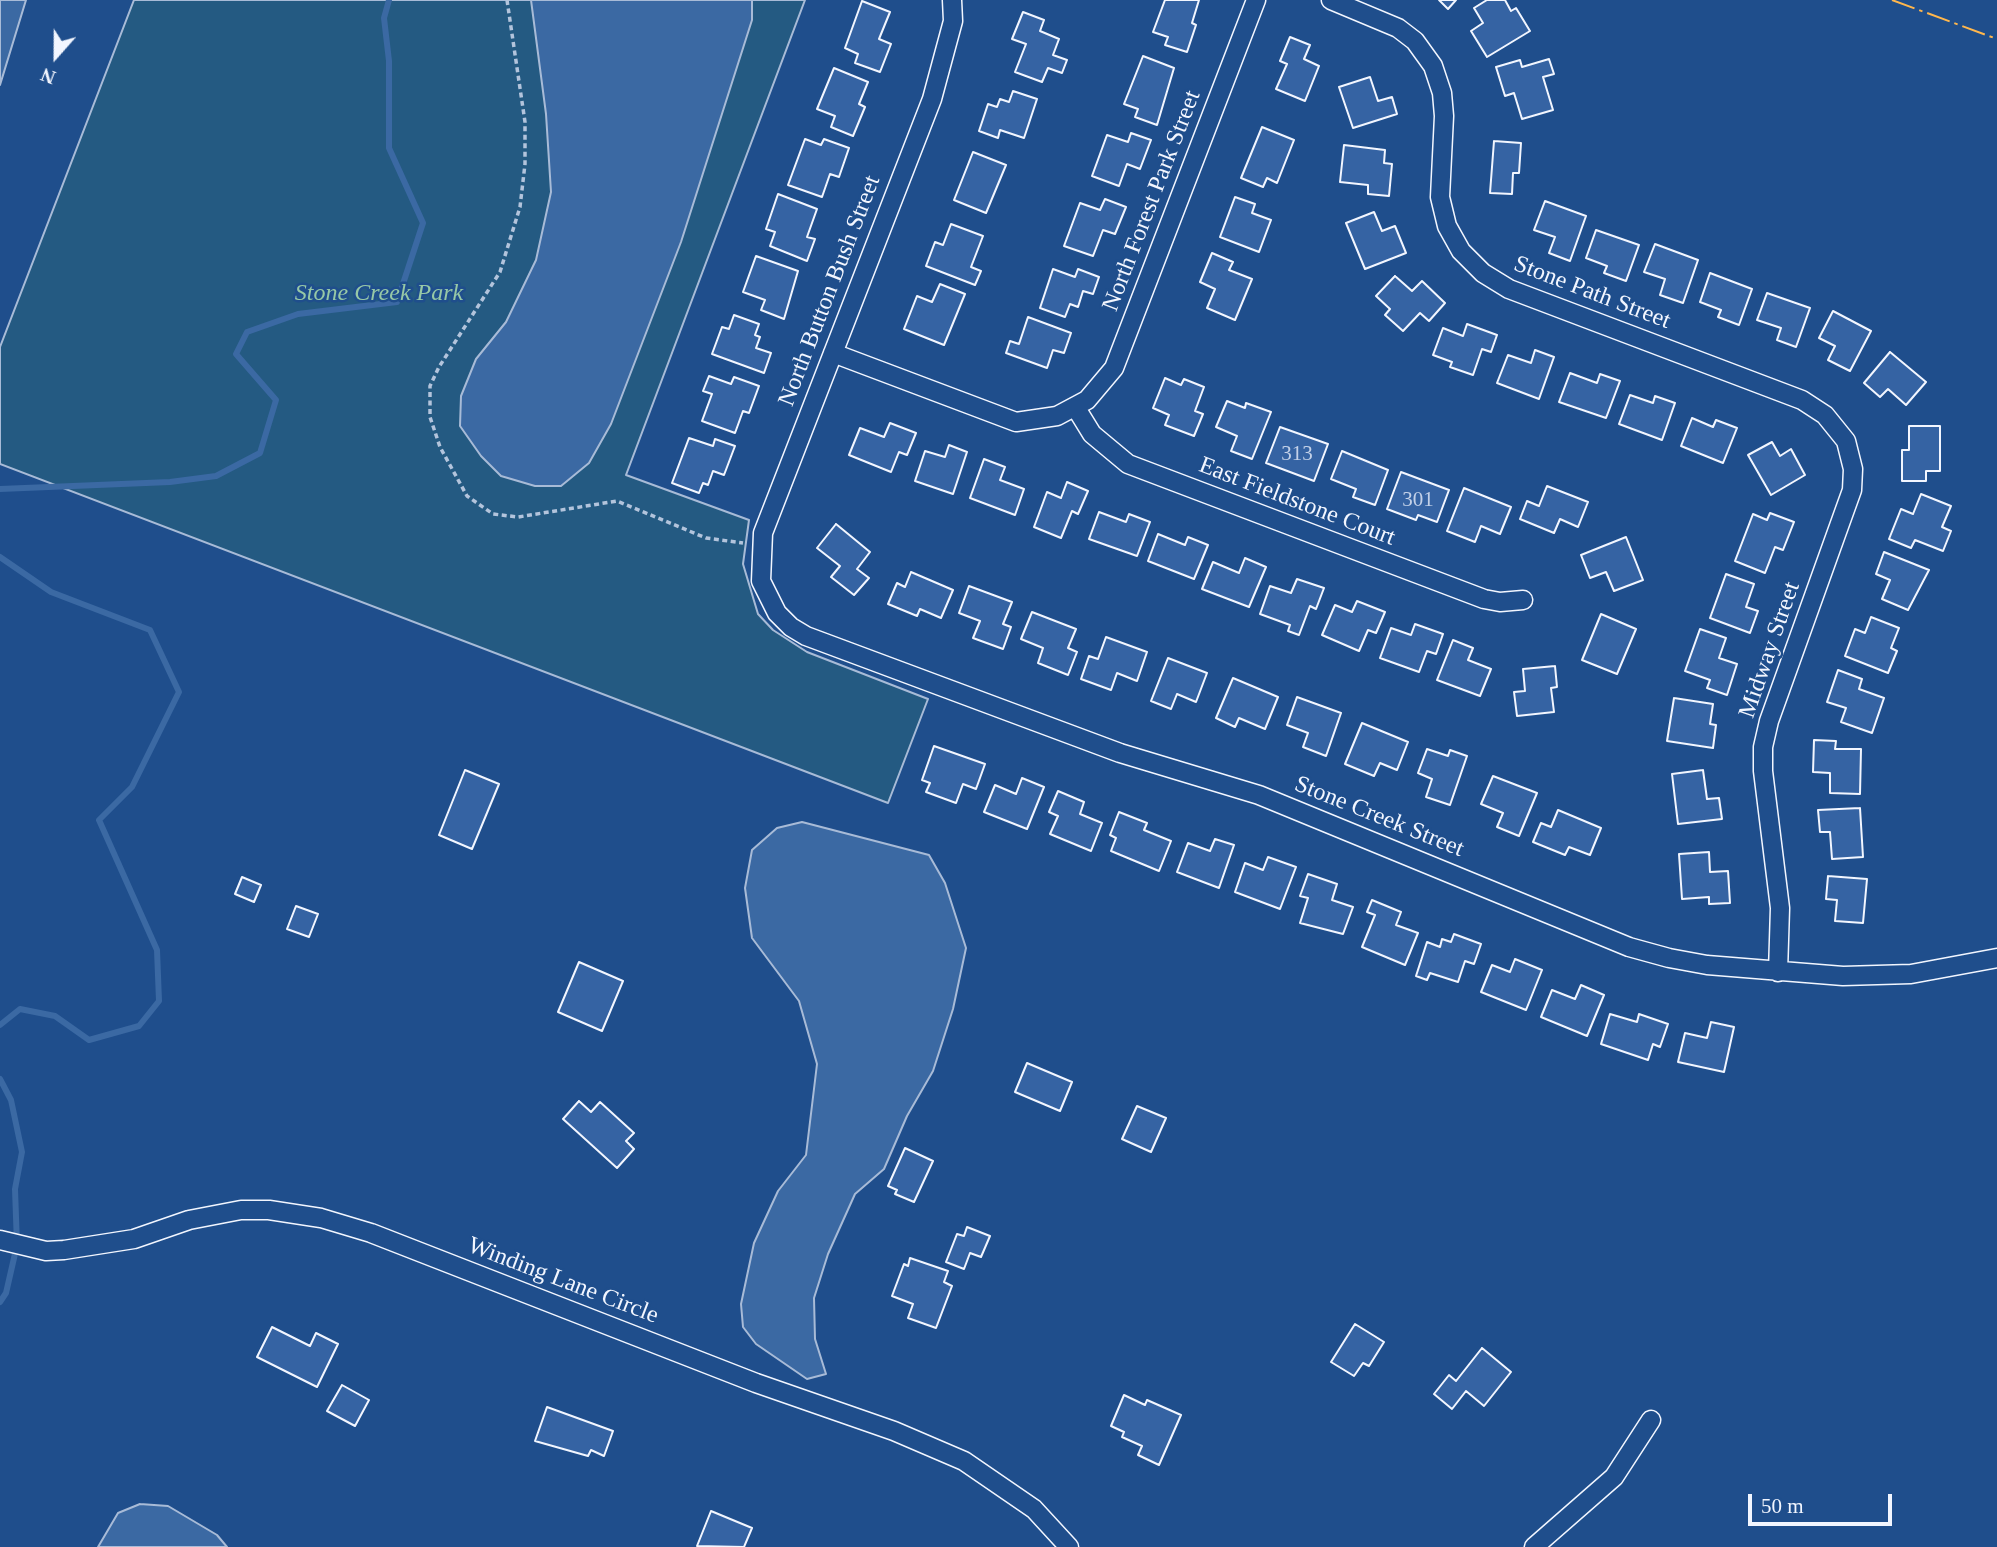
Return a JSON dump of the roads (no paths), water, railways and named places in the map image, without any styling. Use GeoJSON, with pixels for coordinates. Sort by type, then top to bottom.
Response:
{"type":"FeatureCollection","features":[{"type":"Feature","properties":{"kind":"street","name":"North Button Bush Street"},"geometry":{"type":"LineString","coordinates":[[768,600],[759,566],[763,533],[940,75],[953,22],[951,0]]}},
{"type":"Feature","properties":{"kind":"street","name":"North Forest Park Street"},"geometry":{"type":"LineString","coordinates":[[1076,408],[1102,386],[1114,368],[1256,0]]}},
{"type":"Feature","properties":{"kind":"street","name":"Stone Path Street"},"geometry":{"type":"LineString","coordinates":[[1331,0],[1398,27],[1415,41],[1433,66],[1442,93],[1444,116],[1440,197],[1447,226],[1461,251],[1483,273],[1509,289],[1802,400],[1825,415],[1842,434]]}},
{"type":"Feature","properties":{"kind":"street"},"geometry":{"type":"LineString","coordinates":[[833,353],[1016,422],[1049,418],[1076,408]]}},
{"type":"Feature","properties":{"kind":"street","name":"East Fieldstone Court"},"geometry":{"type":"LineString","coordinates":[[1076,408],[1092,434],[1128,464],[1485,599],[1500,602],[1523,600]]}},
{"type":"Feature","properties":{"kind":"street","name":"Midway Street"},"geometry":{"type":"LineString","coordinates":[[1778,972],[1780,908],[1763,747],[1769,721],[1852,490],[1853,469],[1842,434]]}},
{"type":"Feature","properties":{"kind":"street","name":"Stone Creek Street"},"geometry":{"type":"LineString","coordinates":[[768,600],[777,614],[806,636],[1120,753],[1259,795],[1629,947],[1707,965],[1843,976],[1910,974],[1997,958]]}},
{"type":"Feature","properties":{"kind":"street","name":"Winding Lane Circle"},"geometry":{"type":"LineString","coordinates":[[0,1240],[46,1251],[100,1246],[134,1239],[189,1220],[241,1210],[295,1213],[358,1229],[756,1383],[894,1431],[964,1461],[1034,1509],[1069,1547]]}},
{"type":"Feature","properties":{"kind":"street"},"geometry":{"type":"LineString","coordinates":[[1534,1547],[1614,1476],[1651,1420]]}},
{"type":"Feature","properties":{"kind":"waterway"},"geometry":{"type":"LineString","coordinates":[[0,489],[170,482],[216,476],[260,453],[276,400],[236,354],[247,332],[298,314],[397,302],[423,223],[389,148],[389,61],[384,18],[389,0]]}},
{"type":"Feature","properties":{"kind":"waterway"},"geometry":{"type":"LineString","coordinates":[[0,557],[51,592],[150,630],[179,692],[132,787],[99,820],[157,950],[159,1001],[139,1026],[89,1040],[55,1016],[20,1009],[0,1025]]}},
{"type":"Feature","properties":{"kind":"waterway"},"geometry":{"type":"LineString","coordinates":[[0,1079],[11,1100],[22,1152],[15,1189],[17,1245],[6,1293],[0,1302]]}},
{"type":"Feature","properties":{"kind":"park label","name":"Stone Creek Park"},"geometry":{"type":"Point","coordinates":[379,294]}}]}
